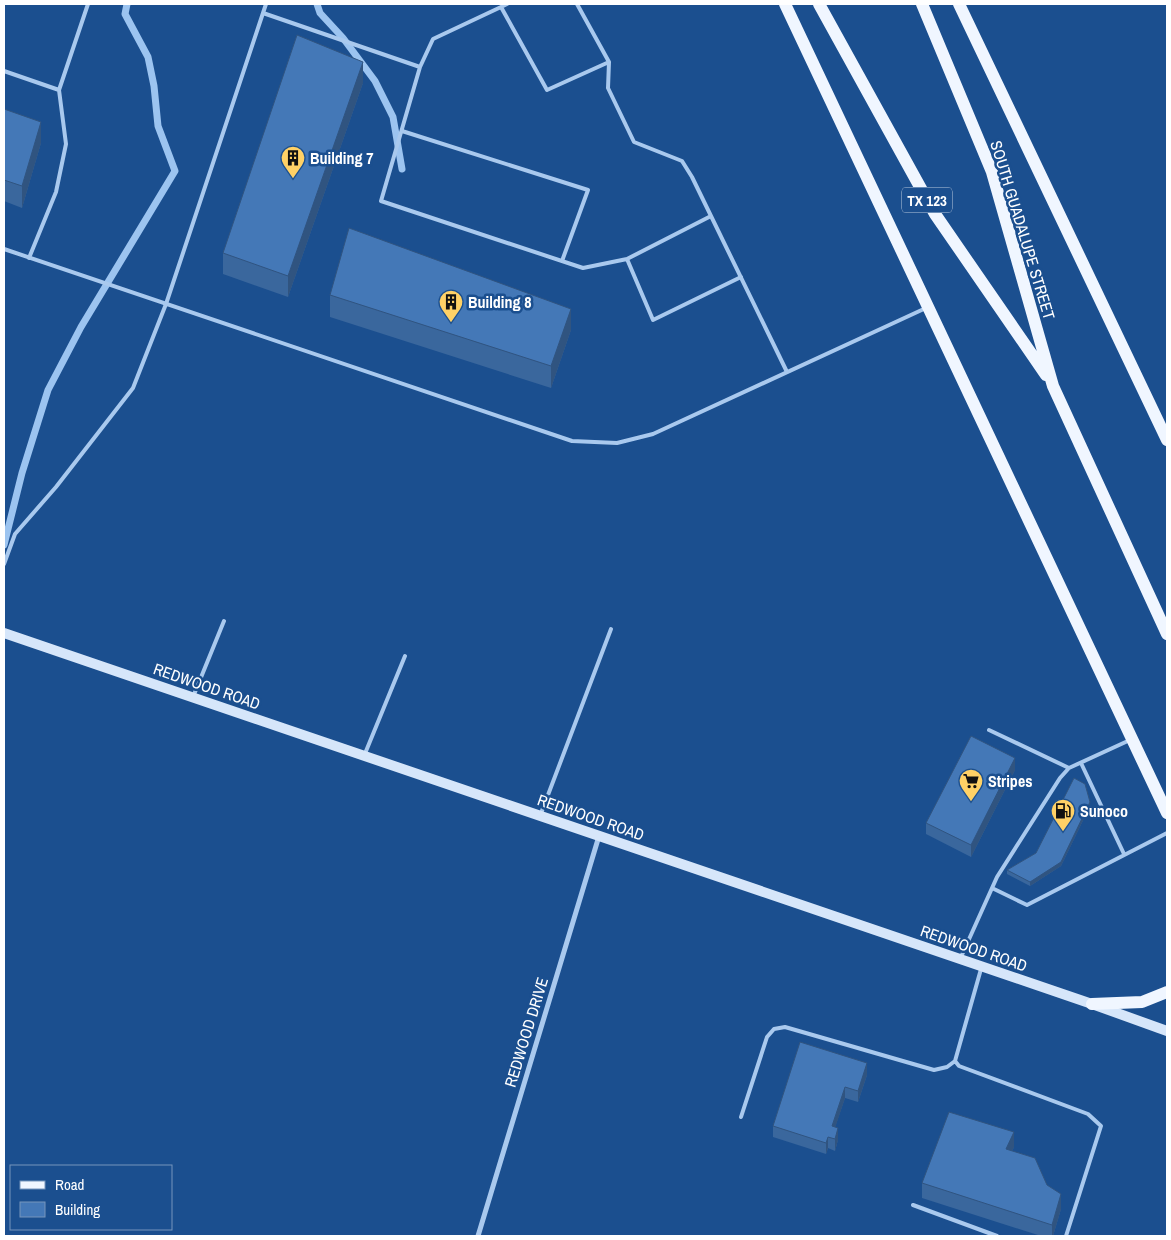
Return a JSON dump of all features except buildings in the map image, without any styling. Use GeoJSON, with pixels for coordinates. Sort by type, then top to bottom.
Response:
{"type":"FeatureCollection","features":[{"type":"Feature","properties":{"kind":"main road"},"geometry":{"type":"LineString","coordinates":[[785,4],[1167,813]]}},
{"type":"Feature","properties":{"kind":"main road","name":"SOUTH GUADALUPE STREET"},"geometry":{"type":"LineString","coordinates":[[819,4],[935,214],[1054,386]]}},
{"type":"Feature","properties":{"kind":"main road","name":"SOUTH GUADALUPE STREET"},"geometry":{"type":"LineString","coordinates":[[922,4],[992,172],[1054,386],[1167,634]]}},
{"type":"Feature","properties":{"kind":"main road"},"geometry":{"type":"LineString","coordinates":[[959,4],[1167,440]]}},
{"type":"Feature","properties":{"kind":"main road"},"geometry":{"type":"LineString","coordinates":[[1092,1004],[1142,1002],[1167,992]]}},
{"type":"Feature","properties":{"kind":"street","name":"REDWOOD ROAD"},"geometry":{"type":"LineString","coordinates":[[4,633],[982,966],[1167,1031]]}},
{"type":"Feature","properties":{"kind":"street","name":"REDWOOD DRIVE"},"geometry":{"type":"LineString","coordinates":[[478,1236],[599,836]]}},
{"type":"Feature","properties":{"kind":"lane"},"geometry":{"type":"LineString","coordinates":[[29,258],[56,192],[66,144],[59,90],[88,4]]}},
{"type":"Feature","properties":{"kind":"lane"},"geometry":{"type":"LineString","coordinates":[[4,564],[15,534],[56,487],[133,388],[166,304],[266,4]]}},
{"type":"Feature","properties":{"kind":"lane"},"geometry":{"type":"LineString","coordinates":[[507,4],[433,39],[420,67],[381,200],[583,268],[626,258],[711,216]]}},
{"type":"Feature","properties":{"kind":"lane"},"geometry":{"type":"LineString","coordinates":[[576,4],[609,62],[608,88],[634,142],[682,161],[692,177],[787,372]]}},
{"type":"Feature","properties":{"kind":"lane"},"geometry":{"type":"LineString","coordinates":[[501,7],[546,90],[609,62]]}},
{"type":"Feature","properties":{"kind":"lane"},"geometry":{"type":"LineString","coordinates":[[263,14],[420,67]]}},
{"type":"Feature","properties":{"kind":"lane"},"geometry":{"type":"LineString","coordinates":[[4,71],[59,90]]}},
{"type":"Feature","properties":{"kind":"lane"},"geometry":{"type":"LineString","coordinates":[[402,131],[588,190],[562,261]]}},
{"type":"Feature","properties":{"kind":"lane"},"geometry":{"type":"LineString","coordinates":[[4,249],[572,441],[617,443],[653,434],[928,307]]}},
{"type":"Feature","properties":{"kind":"lane"},"geometry":{"type":"LineString","coordinates":[[626,258],[653,320],[741,277]]}},
{"type":"Feature","properties":{"kind":"lane"},"geometry":{"type":"LineString","coordinates":[[193,697],[224,622]]}},
{"type":"Feature","properties":{"kind":"lane"},"geometry":{"type":"LineString","coordinates":[[540,816],[611,629]]}},
{"type":"Feature","properties":{"kind":"lane"},"geometry":{"type":"LineString","coordinates":[[364,756],[405,656]]}},
{"type":"Feature","properties":{"kind":"lane"},"geometry":{"type":"LineString","coordinates":[[989,730],[1069,768]]}},
{"type":"Feature","properties":{"kind":"lane"},"geometry":{"type":"LineString","coordinates":[[960,959],[997,877],[1060,778],[1069,768],[1132,739]]}},
{"type":"Feature","properties":{"kind":"lane"},"geometry":{"type":"LineString","coordinates":[[1081,763],[1124,854]]}},
{"type":"Feature","properties":{"kind":"lane"},"geometry":{"type":"LineString","coordinates":[[992,888],[1027,905],[1167,833]]}},
{"type":"Feature","properties":{"kind":"lane"},"geometry":{"type":"LineString","coordinates":[[741,1117],[767,1037],[774,1029],[785,1027],[934,1070],[947,1068],[956,1062],[982,966]]}},
{"type":"Feature","properties":{"kind":"lane"},"geometry":{"type":"LineString","coordinates":[[956,1062],[959,1066],[1088,1114],[1101,1126],[1066,1236]]}},
{"type":"Feature","properties":{"kind":"lane"},"geometry":{"type":"LineString","coordinates":[[912,1205],[996,1236]]}},
{"type":"Feature","properties":{"kind":"waterway"},"geometry":{"type":"LineString","coordinates":[[4,545],[22,473],[48,390],[81,327],[175,171],[158,126],[154,86],[148,57],[125,14],[127,4]]}},
{"type":"Feature","properties":{"kind":"waterway"},"geometry":{"type":"LineString","coordinates":[[317,4],[320,13],[343,38],[375,81],[393,117],[402,169]]}},
{"type":"Feature","properties":{"kind":"place","name":"Building 7"},"geometry":{"type":"Point","coordinates":[293,179]}},
{"type":"Feature","properties":{"kind":"place","name":"Building 8"},"geometry":{"type":"Point","coordinates":[451,323]}},
{"type":"Feature","properties":{"kind":"place","name":"Stripes"},"geometry":{"type":"Point","coordinates":[971,802]}},
{"type":"Feature","properties":{"kind":"place","name":"Sunoco"},"geometry":{"type":"Point","coordinates":[1063,832]}}]}
